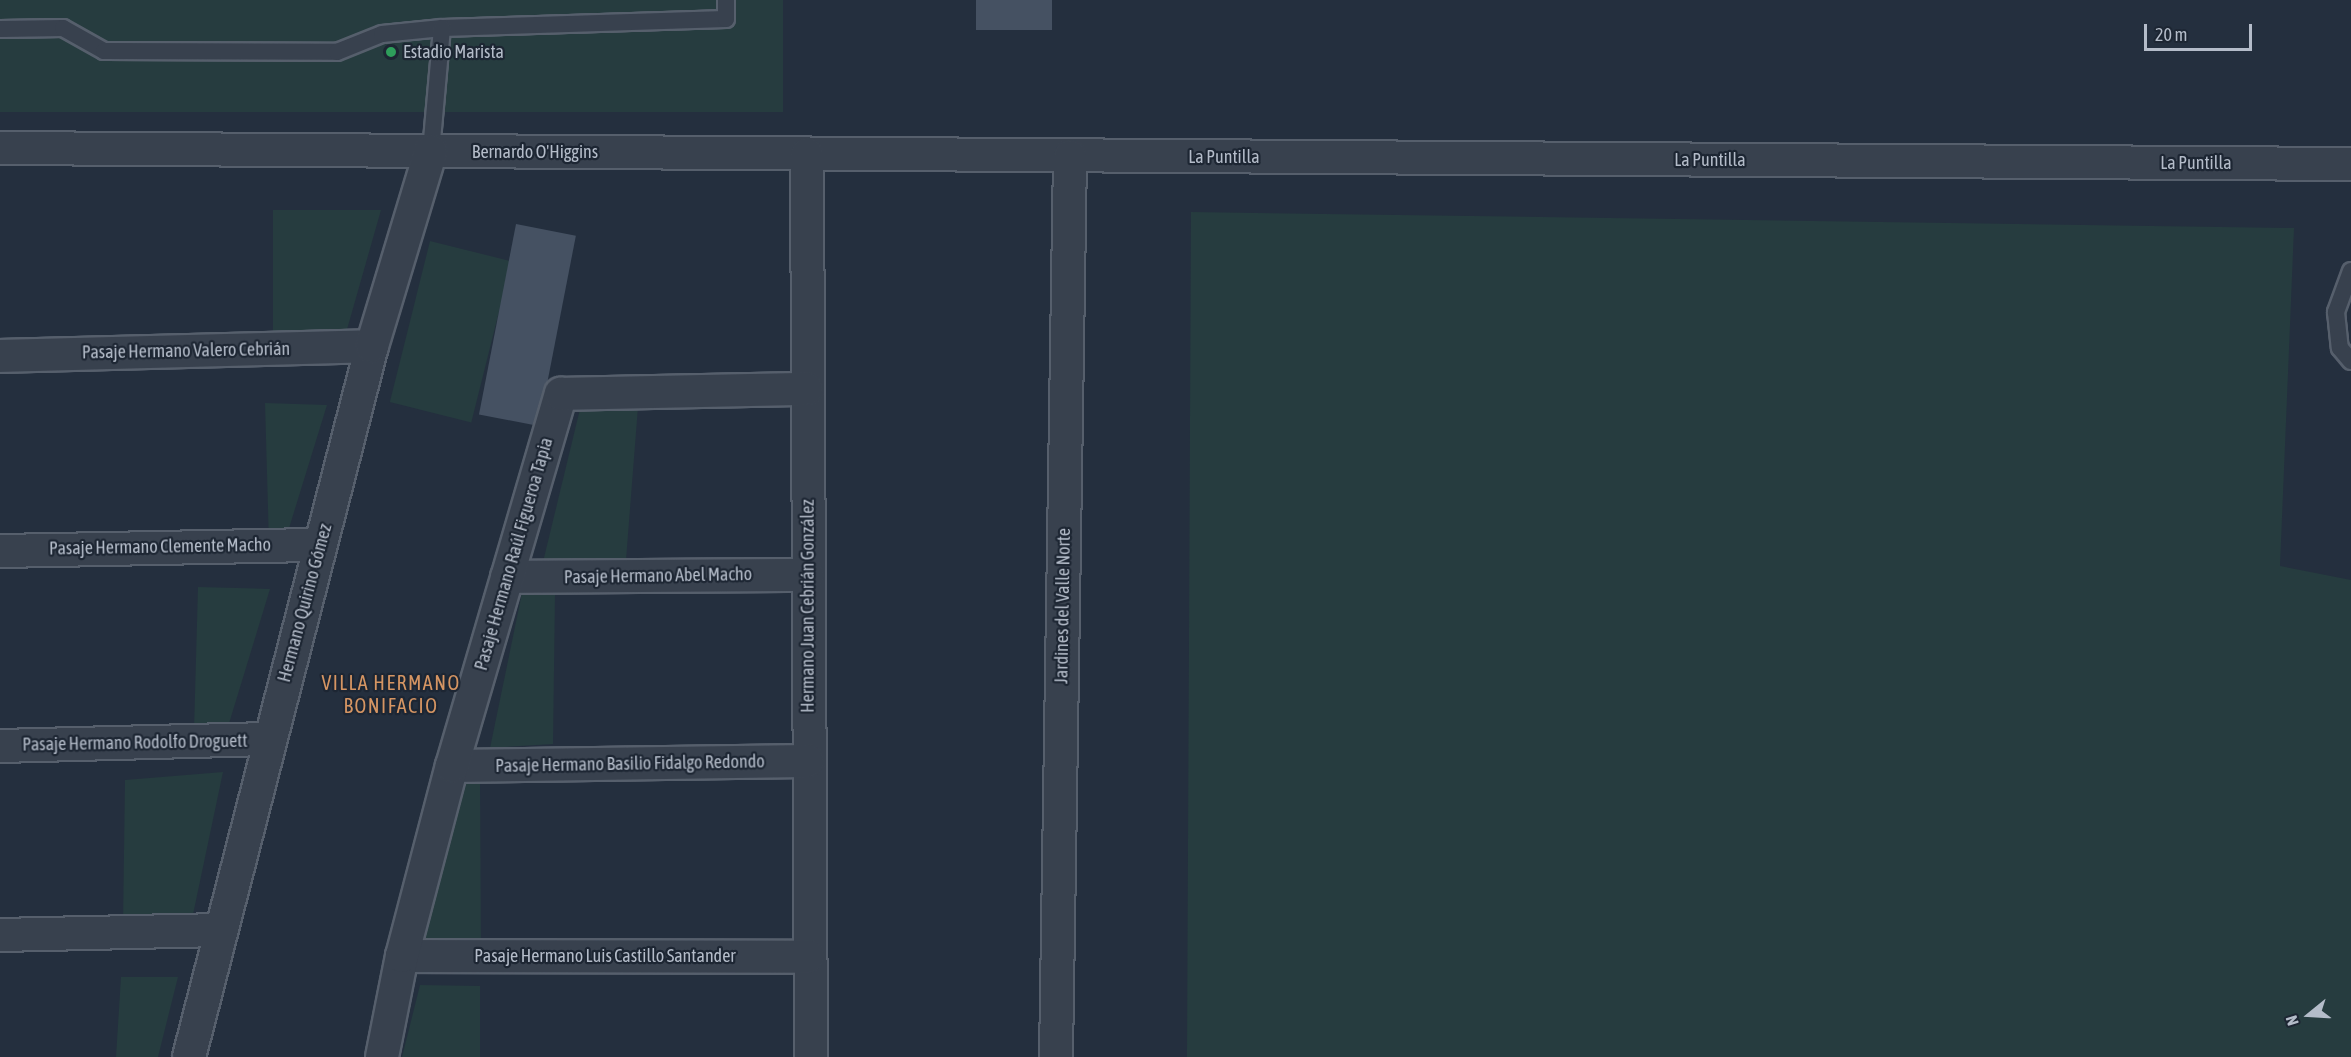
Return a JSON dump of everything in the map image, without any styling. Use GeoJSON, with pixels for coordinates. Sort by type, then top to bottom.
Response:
{"type":"FeatureCollection","features":[{"type":"Feature","properties":{"kind":"street","name":"Bernardo O'Higgins"},"geometry":{"type":"LineString","coordinates":[[0,148],[1070,156]]}},
{"type":"Feature","properties":{"kind":"street","name":"Hermano Quirino Gómez"},"geometry":{"type":"LineString","coordinates":[[189,1057],[372,346],[431,152]]}},
{"type":"Feature","properties":{"kind":"street","name":"Hermano Juan Cebrián González"},"geometry":{"type":"LineString","coordinates":[[807,154],[808,957],[811,1057]]}},
{"type":"Feature","properties":{"kind":"street","name":"La Puntilla"},"geometry":{"type":"LineString","coordinates":[[1070,156],[2351,164]]}},
{"type":"Feature","properties":{"kind":"street","name":"Jardines del Valle Norte"},"geometry":{"type":"LineString","coordinates":[[1056,1057],[1070,156]]}},
{"type":"Feature","properties":{"kind":"street","name":"Pasaje Hermano Valero Cebrián"},"geometry":{"type":"LineString","coordinates":[[0,356],[372,346]]}},
{"type":"Feature","properties":{"kind":"street","name":"Pasaje Hermano Raúl Figueroa Tapia"},"geometry":{"type":"LineString","coordinates":[[382,1057],[402,956],[452,766],[561,394],[807,389]]}},
{"type":"Feature","properties":{"kind":"street","name":"Pasaje Hermano Clemente Macho"},"geometry":{"type":"LineString","coordinates":[[0,551],[320,545]]}},
{"type":"Feature","properties":{"kind":"street","name":"Pasaje Hermano Abel Macho"},"geometry":{"type":"LineString","coordinates":[[507,577],[808,575]]}},
{"type":"Feature","properties":{"kind":"street","name":"Pasaje Hermano Rodolfo Droguett"},"geometry":{"type":"LineString","coordinates":[[0,746],[269,739]]}},
{"type":"Feature","properties":{"kind":"street","name":"Pasaje Hermano Basilio Fidalgo Redondo"},"geometry":{"type":"LineString","coordinates":[[452,766],[808,761]]}},
{"type":"Feature","properties":{"kind":"street"},"geometry":{"type":"LineString","coordinates":[[0,935],[220,930]]}},
{"type":"Feature","properties":{"kind":"street","name":"Pasaje Hermano Luis Castillo Santander"},"geometry":{"type":"LineString","coordinates":[[402,956],[808,957]]}},
{"type":"Feature","properties":{"kind":"lane"},"geometry":{"type":"LineString","coordinates":[[0,28],[63,28],[104,51],[337,52],[382,34],[442,28],[726,19],[726,0]]}},
{"type":"Feature","properties":{"kind":"lane"},"geometry":{"type":"LineString","coordinates":[[431,152],[442,28]]}},
{"type":"Feature","properties":{"kind":"lane"},"geometry":{"type":"LineString","coordinates":[[2351,272],[2336,312],[2340,348],[2351,361]]}},
{"type":"Feature","properties":{"kind":"green space","name":"Estadio Marista"},"geometry":{"type":"Polygon","coordinates":[[[0,0],[783,0],[783,112],[0,112],[0,0]]]}},
{"type":"Feature","properties":{"kind":"green space"},"geometry":{"type":"Polygon","coordinates":[[[273,210],[381,210],[346,333],[273,333],[273,210]]]}},
{"type":"Feature","properties":{"kind":"green space"},"geometry":{"type":"Polygon","coordinates":[[[1191,212],[2294,228],[2280,566],[2351,580],[2351,1057],[1187,1057],[1191,212]]]}},
{"type":"Feature","properties":{"kind":"green space"},"geometry":{"type":"Polygon","coordinates":[[[430,241],[512,261],[471,422],[390,402],[430,241]]]}},
{"type":"Feature","properties":{"kind":"green space"},"geometry":{"type":"Polygon","coordinates":[[[265,403],[327,405],[286,538],[269,544],[265,403]]]}},
{"type":"Feature","properties":{"kind":"green space"},"geometry":{"type":"Polygon","coordinates":[[[638,407],[626,560],[543,562],[580,409],[638,407]]]}},
{"type":"Feature","properties":{"kind":"green space"},"geometry":{"type":"Polygon","coordinates":[[[198,587],[270,589],[227,730],[194,730],[198,587]]]}},
{"type":"Feature","properties":{"kind":"green space"},"geometry":{"type":"Polygon","coordinates":[[[522,593],[555,594],[553,744],[490,748],[522,593]]]}},
{"type":"Feature","properties":{"kind":"green space"},"geometry":{"type":"Polygon","coordinates":[[[223,772],[191,924],[123,924],[125,780],[223,772]]]}},
{"type":"Feature","properties":{"kind":"green space"},"geometry":{"type":"Polygon","coordinates":[[[458,777],[480,779],[481,947],[417,948],[458,777]]]}},
{"type":"Feature","properties":{"kind":"green space"},"geometry":{"type":"Polygon","coordinates":[[[121,977],[178,977],[158,1057],[116,1057],[121,977]]]}},
{"type":"Feature","properties":{"kind":"green space"},"geometry":{"type":"Polygon","coordinates":[[[420,985],[480,986],[480,1057],[402,1057],[420,985]]]}},
{"type":"Feature","properties":{"kind":"building"},"geometry":{"type":"Polygon","coordinates":[[[976,0],[1052,0],[1052,30],[976,30],[976,0]]]}},
{"type":"Feature","properties":{"kind":"building"},"geometry":{"type":"Polygon","coordinates":[[[516,224],[576,236],[539,426],[479,414],[516,224]]]}},
{"type":"Feature","properties":{"kind":"place","name":"Estadio Marista"},"geometry":{"type":"Point","coordinates":[391,52]}},
{"type":"Feature","properties":{"kind":"district","name":"VILLA HERMANO BONIFACIO"},"geometry":{"type":"Point","coordinates":[391,694]}}]}
